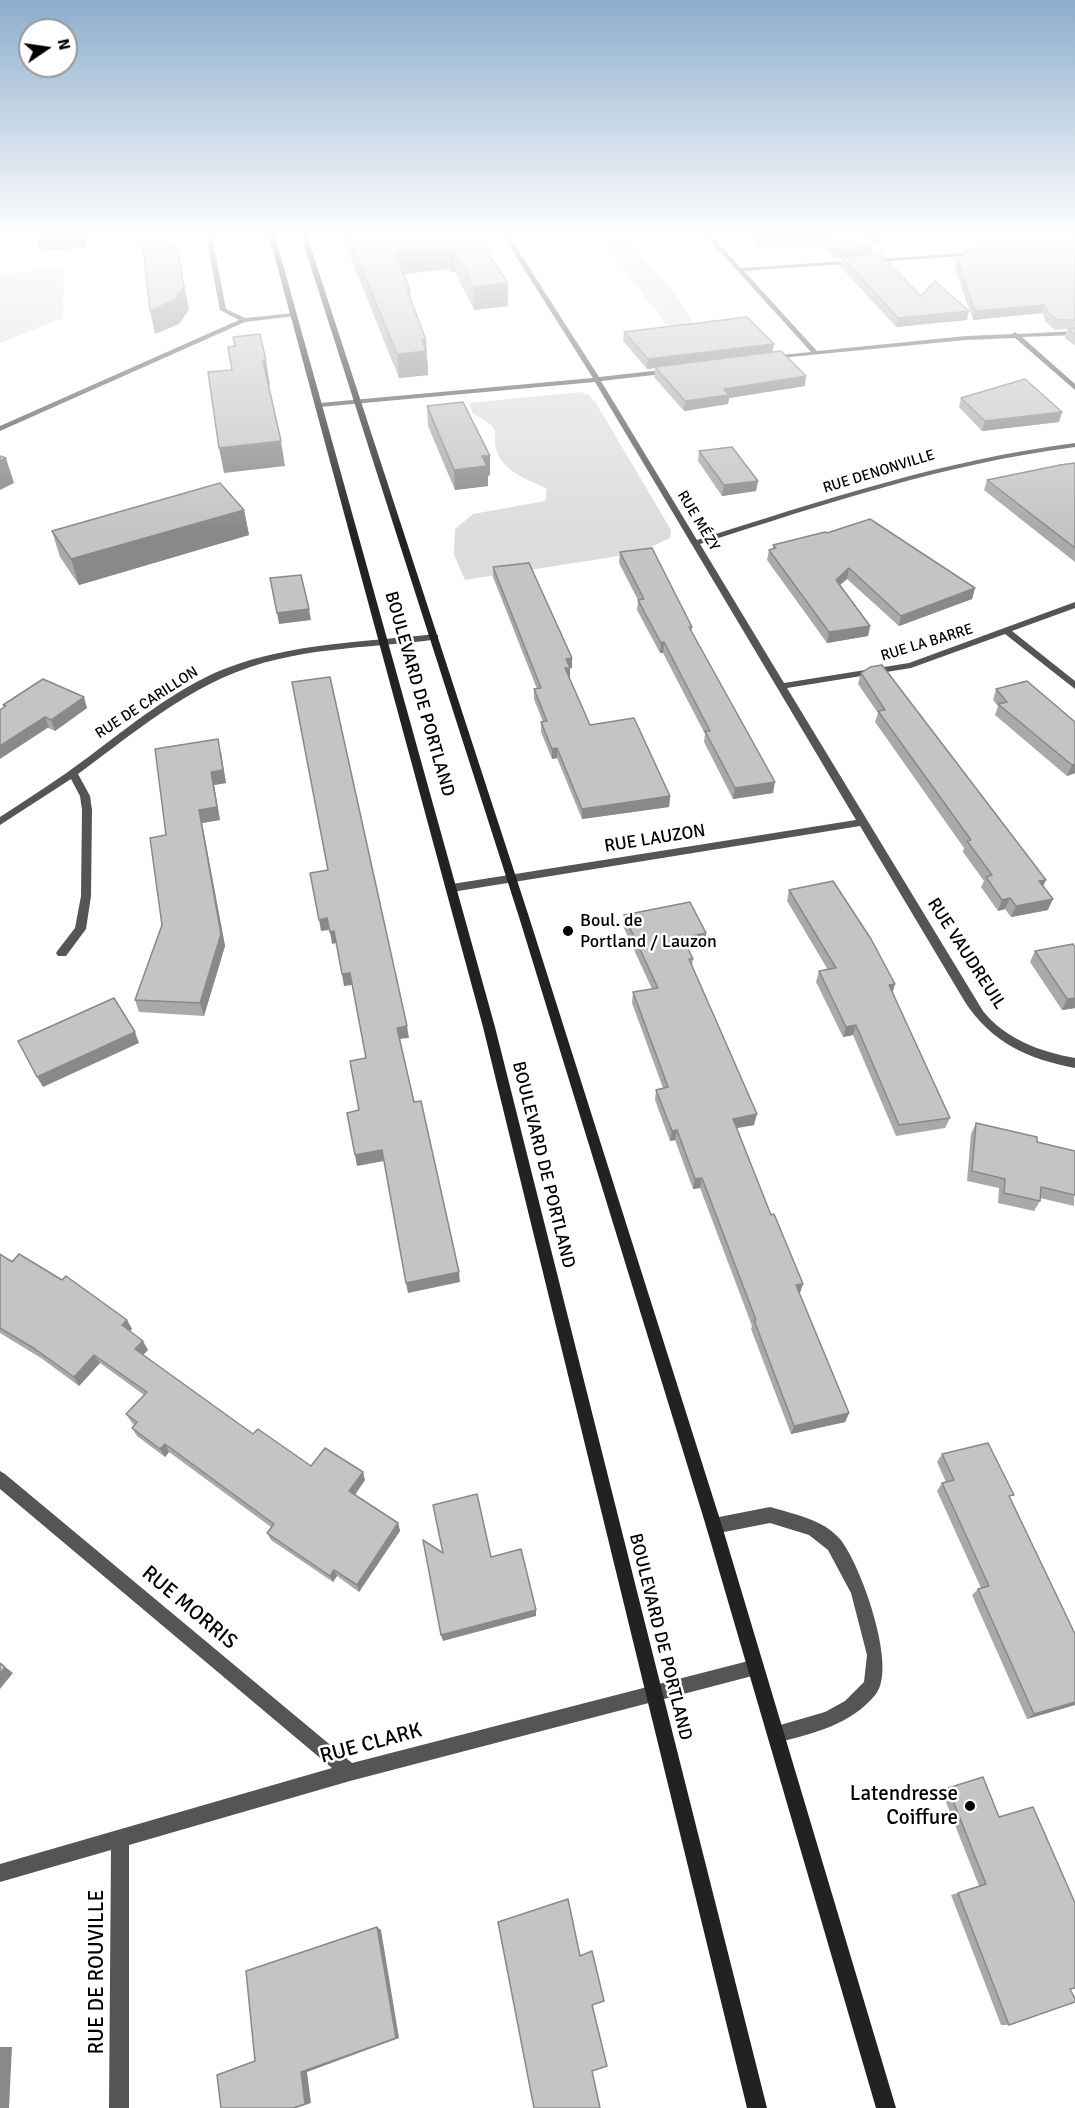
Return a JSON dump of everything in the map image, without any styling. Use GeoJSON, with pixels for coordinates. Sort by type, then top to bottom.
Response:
{"type":"FeatureCollection","features":[{"type":"Feature","properties":{"kind":"main road","name":"BOULEVARD DE PORTLAND"},"geometry":{"type":"LineString","coordinates":[[300,334],[489,1027],[757,2108]]}},
{"type":"Feature","properties":{"kind":"main road","name":"BOULEVARD DE PORTLAND"},"geometry":{"type":"LineString","coordinates":[[336,334],[512,878],[714,1527],[886,2108]]}},
{"type":"Feature","properties":{"kind":"street"},"geometry":{"type":"LineString","coordinates":[[0,429],[212,334]]}},
{"type":"Feature","properties":{"kind":"street","name":"RUE MÉZY"},"geometry":{"type":"LineString","coordinates":[[568,334],[863,822]]}},
{"type":"Feature","properties":{"kind":"street"},"geometry":{"type":"LineString","coordinates":[[797,334],[814,353]]}},
{"type":"Feature","properties":{"kind":"street"},"geometry":{"type":"LineString","coordinates":[[757,360],[1011,334]]}},
{"type":"Feature","properties":{"kind":"street"},"geometry":{"type":"LineString","coordinates":[[1015,334],[1075,388]]}},
{"type":"Feature","properties":{"kind":"street"},"geometry":{"type":"LineString","coordinates":[[320,405],[597,380],[676,370]]}},
{"type":"Feature","properties":{"kind":"street","name":"RUE DENONVILLE"},"geometry":{"type":"LineString","coordinates":[[695,543],[951,465],[1008,453],[1075,445]]}},
{"type":"Feature","properties":{"kind":"street","name":"RUE LA BARRE"},"geometry":{"type":"LineString","coordinates":[[781,686],[911,665],[1075,605]]}},
{"type":"Feature","properties":{"kind":"street"},"geometry":{"type":"LineString","coordinates":[[1007,631],[1075,686]]}},
{"type":"Feature","properties":{"kind":"street","name":"RUE DE CARILLON"},"geometry":{"type":"LineString","coordinates":[[0,822],[73,773],[152,714],[196,686],[226,671],[274,658],[435,637]]}},
{"type":"Feature","properties":{"kind":"street"},"geometry":{"type":"LineString","coordinates":[[62,953],[80,929],[86,896],[87,810],[85,796],[73,773]]}},
{"type":"Feature","properties":{"kind":"street","name":"RUE LAUZON"},"geometry":{"type":"LineString","coordinates":[[452,888],[863,822]]}},
{"type":"Feature","properties":{"kind":"street","name":"RUE VAUDREUIL"},"geometry":{"type":"LineString","coordinates":[[863,822],[969,999],[986,1023],[1038,1053],[1075,1063]]}},
{"type":"Feature","properties":{"kind":"street","name":"RUE MORRIS"},"geometry":{"type":"LineString","coordinates":[[0,1479],[350,1772]]}},
{"type":"Feature","properties":{"kind":"street"},"geometry":{"type":"LineString","coordinates":[[714,1527],[770,1515],[813,1528],[834,1544],[859,1591],[875,1655],[872,1686],[851,1707],[828,1720],[776,1734]]}},
{"type":"Feature","properties":{"kind":"street","name":"RUE CLARK"},"geometry":{"type":"LineString","coordinates":[[0,1873],[350,1772],[756,1667]]}},
{"type":"Feature","properties":{"kind":"street","name":"RUE DE ROUVILLE"},"geometry":{"type":"LineString","coordinates":[[119,2108],[120,1837]]}},
{"type":"Feature","properties":{"kind":"shaded area"},"geometry":{"type":"Polygon","coordinates":[[[0,334],[22,334],[0,343],[0,334]]]}},
{"type":"Feature","properties":{"kind":"shaded area"},"geometry":{"type":"Polygon","coordinates":[[[580,392],[589,395],[596,403],[671,530],[670,538],[638,553],[465,580],[454,555],[455,529],[473,514],[545,501],[547,489],[521,476],[504,464],[495,444],[494,429],[473,414],[469,403],[580,392]]]}},
{"type":"Feature","properties":{"kind":"building"},"geometry":{"type":"Polygon","coordinates":[[[260,334],[266,361],[263,361],[281,441],[219,448],[208,372],[232,370],[228,347],[235,346],[233,337],[260,334]]]}},
{"type":"Feature","properties":{"kind":"building"},"geometry":{"type":"Polygon","coordinates":[[[389,334],[424,334],[426,340],[422,340],[426,351],[397,354],[389,334]]]}},
{"type":"Feature","properties":{"kind":"building"},"geometry":{"type":"Polygon","coordinates":[[[626,334],[764,334],[774,344],[648,359],[626,334]]]}},
{"type":"Feature","properties":{"kind":"building"},"geometry":{"type":"Polygon","coordinates":[[[781,351],[806,376],[724,389],[729,395],[685,401],[655,367],[781,351]]]}},
{"type":"Feature","properties":{"kind":"building"},"geometry":{"type":"Polygon","coordinates":[[[1025,379],[1062,412],[985,421],[961,398],[1025,379]]]}},
{"type":"Feature","properties":{"kind":"building"},"geometry":{"type":"Polygon","coordinates":[[[463,402],[490,456],[482,456],[487,466],[454,470],[427,406],[463,402]]]}},
{"type":"Feature","properties":{"kind":"building"},"geometry":{"type":"Polygon","coordinates":[[[732,447],[758,481],[724,485],[699,451],[732,447]]]}},
{"type":"Feature","properties":{"kind":"building"},"geometry":{"type":"Polygon","coordinates":[[[1075,463],[1075,548],[987,480],[1060,465],[1075,463]]]}},
{"type":"Feature","properties":{"kind":"building"},"geometry":{"type":"Polygon","coordinates":[[[220,483],[244,510],[71,559],[52,531],[220,483]]]}},
{"type":"Feature","properties":{"kind":"building"},"geometry":{"type":"Polygon","coordinates":[[[870,519],[975,588],[901,616],[849,568],[836,580],[870,626],[829,632],[769,550],[776,548],[773,545],[827,533],[870,519]]]}},
{"type":"Feature","properties":{"kind":"building"},"geometry":{"type":"Polygon","coordinates":[[[652,548],[692,627],[689,627],[775,782],[735,788],[705,731],[710,731],[664,642],[661,643],[638,600],[644,599],[620,552],[652,548]]]}},
{"type":"Feature","properties":{"kind":"building"},"geometry":{"type":"Polygon","coordinates":[[[529,563],[572,658],[566,659],[570,668],[565,668],[590,725],[634,718],[670,796],[582,809],[557,748],[552,749],[541,722],[547,721],[534,689],[541,688],[493,567],[529,563]]]}},
{"type":"Feature","properties":{"kind":"building"},"geometry":{"type":"Polygon","coordinates":[[[301,575],[309,609],[277,613],[270,578],[301,575]]]}},
{"type":"Feature","properties":{"kind":"building"},"geometry":{"type":"Polygon","coordinates":[[[882,665],[1046,880],[1039,881],[1053,899],[1016,906],[1010,898],[1002,900],[986,877],[992,875],[967,841],[971,840],[878,711],[885,710],[861,673],[870,667],[882,665]]]}},
{"type":"Feature","properties":{"kind":"building"},"geometry":{"type":"Polygon","coordinates":[[[330,677],[407,1026],[397,1028],[414,1102],[421,1101],[459,1272],[406,1283],[382,1150],[355,1155],[347,1113],[359,1110],[350,1061],[366,1058],[350,973],[342,974],[334,931],[330,932],[327,918],[319,920],[310,873],[328,870],[292,682],[330,677]]]}},
{"type":"Feature","properties":{"kind":"building"},"geometry":{"type":"Polygon","coordinates":[[[43,679],[84,697],[51,720],[45,717],[0,746],[0,710],[6,706],[3,705],[43,679]]]}},
{"type":"Feature","properties":{"kind":"building"},"geometry":{"type":"Polygon","coordinates":[[[1027,681],[1075,722],[1075,764],[1072,765],[998,704],[1007,702],[996,689],[1027,681]]]}},
{"type":"Feature","properties":{"kind":"building"},"geometry":{"type":"Polygon","coordinates":[[[218,739],[223,770],[211,772],[217,807],[199,810],[221,934],[200,1003],[135,1000],[162,925],[150,838],[166,835],[155,749],[218,739]]]}},
{"type":"Feature","properties":{"kind":"building"},"geometry":{"type":"Polygon","coordinates":[[[833,881],[871,939],[895,984],[889,985],[950,1118],[899,1125],[856,1025],[846,1027],[819,971],[836,968],[789,890],[833,881]]]}},
{"type":"Feature","properties":{"kind":"building"},"geometry":{"type":"Polygon","coordinates":[[[690,902],[706,933],[683,938],[693,959],[689,959],[757,1114],[733,1119],[771,1215],[774,1214],[803,1284],[796,1285],[849,1413],[794,1426],[702,1178],[695,1179],[677,1130],[672,1131],[656,1090],[668,1087],[633,992],[658,988],[624,915],[690,902]]]}},
{"type":"Feature","properties":{"kind":"building"},"geometry":{"type":"Polygon","coordinates":[[[1073,944],[1075,947],[1075,998],[1067,999],[1035,951],[1073,944]]]}},
{"type":"Feature","properties":{"kind":"building"},"geometry":{"type":"Polygon","coordinates":[[[114,998],[135,1032],[37,1077],[18,1041],[114,998]]]}},
{"type":"Feature","properties":{"kind":"building"},"geometry":{"type":"Polygon","coordinates":[[[976,1123],[1037,1137],[1037,1142],[1075,1151],[1075,1195],[1041,1187],[1040,1201],[1004,1193],[1005,1179],[972,1171],[976,1123]]]}},
{"type":"Feature","properties":{"kind":"building"},"geometry":{"type":"Polygon","coordinates":[[[0,1254],[12,1262],[19,1254],[62,1280],[66,1276],[127,1320],[122,1325],[143,1341],[135,1349],[253,1434],[258,1429],[311,1466],[325,1448],[363,1472],[349,1491],[398,1523],[357,1585],[334,1570],[330,1576],[267,1533],[274,1524],[165,1444],[160,1449],[132,1428],[137,1422],[126,1414],[147,1392],[94,1355],[74,1377],[35,1349],[0,1328],[0,1254]]]}},
{"type":"Feature","properties":{"kind":"building"},"geometry":{"type":"Polygon","coordinates":[[[988,1443],[1014,1495],[1009,1496],[1075,1634],[1075,1702],[1034,1714],[978,1589],[989,1586],[942,1483],[954,1480],[942,1454],[988,1443]]]}},
{"type":"Feature","properties":{"kind":"building"},"geometry":{"type":"Polygon","coordinates":[[[477,1494],[491,1557],[521,1549],[536,1610],[441,1635],[423,1540],[443,1553],[433,1505],[477,1494]]]}},
{"type":"Feature","properties":{"kind":"building"},"geometry":{"type":"Polygon","coordinates":[[[0,1663],[5,1667],[0,1674],[0,1663]]]}},
{"type":"Feature","properties":{"kind":"building"},"geometry":{"type":"Polygon","coordinates":[[[983,1777],[999,1817],[1033,1807],[1075,1903],[1075,1988],[1070,1989],[1075,2002],[1009,2025],[958,1893],[986,1884],[948,1788],[983,1777]]]}},
{"type":"Feature","properties":{"kind":"building"},"geometry":{"type":"Polygon","coordinates":[[[568,1899],[580,1956],[592,1951],[604,2001],[592,2005],[607,2066],[592,2071],[600,2108],[534,2108],[498,1922],[568,1899]]]}},
{"type":"Feature","properties":{"kind":"building"},"geometry":{"type":"Polygon","coordinates":[[[377,1927],[396,2038],[301,2072],[305,2104],[293,2108],[221,2108],[217,2075],[255,2061],[246,1971],[377,1927]]]}},
{"type":"Feature","properties":{"kind":"place","name":"Boul. de Portland / Lauzon"},"geometry":{"type":"Point","coordinates":[568,931]}},
{"type":"Feature","properties":{"kind":"place","name":"Latendresse Coiffure"},"geometry":{"type":"Point","coordinates":[970,1806]}}]}
